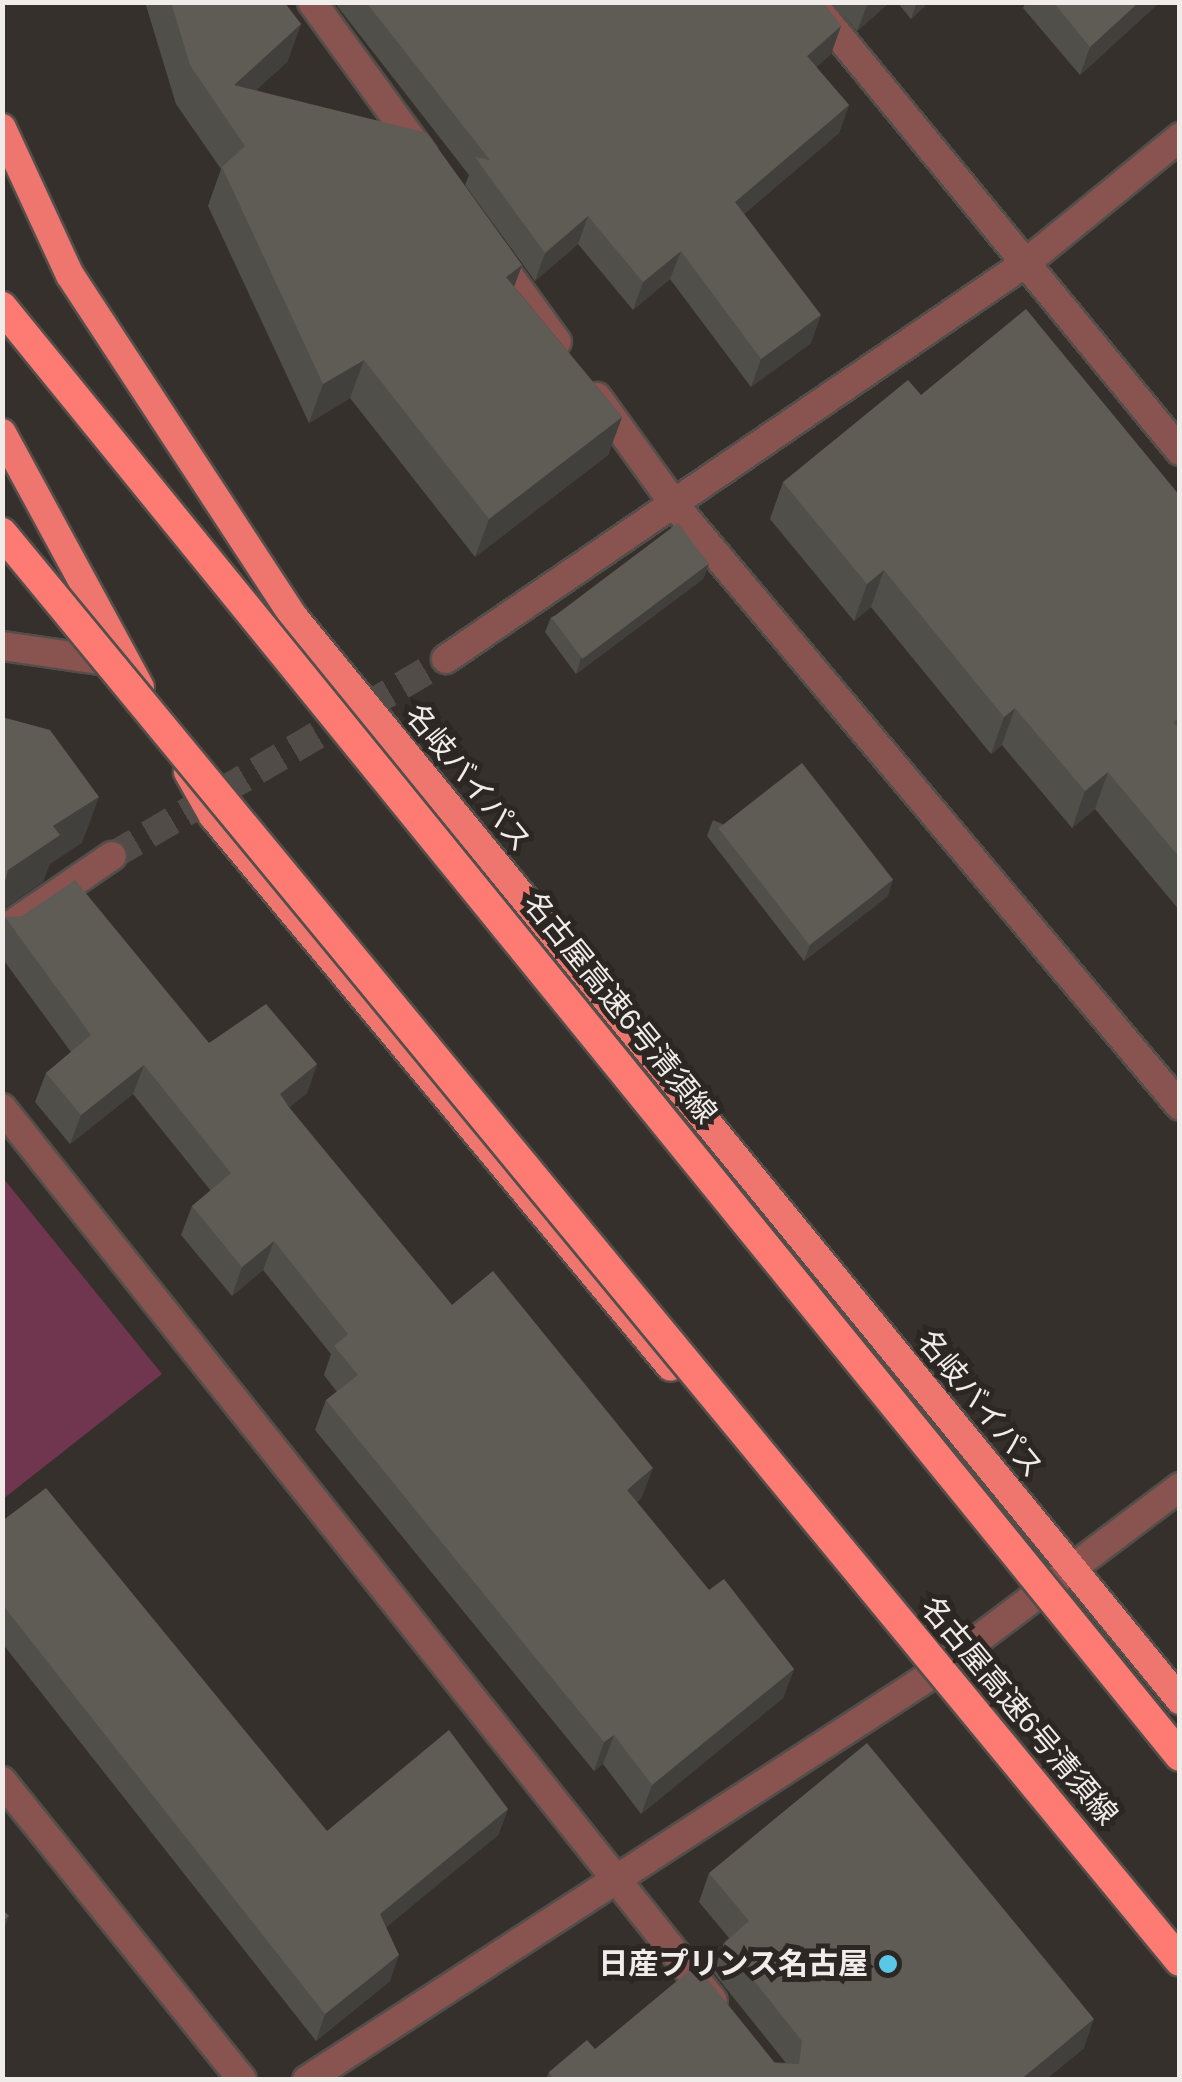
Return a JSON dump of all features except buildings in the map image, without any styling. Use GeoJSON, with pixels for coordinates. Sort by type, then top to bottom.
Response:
{"type":"FeatureCollection","features":[{"type":"Feature","properties":{"kind":"highway","name":"名岐バイパス"},"geometry":{"type":"LineString","coordinates":[[2,128],[70,275],[293,616],[1180,1700]]}},
{"type":"Feature","properties":{"kind":"highway","name":"名古屋高速6号清須線"},"geometry":{"type":"LineString","coordinates":[[2,307],[1180,1756]]}},
{"type":"Feature","properties":{"kind":"highway"},"geometry":{"type":"LineString","coordinates":[[2,433],[212,816],[1180,1978]]}},
{"type":"Feature","properties":{"kind":"highway","name":"名古屋高速6号清須線"},"geometry":{"type":"LineString","coordinates":[[2,534],[1180,1961]]}},
{"type":"Feature","properties":{"kind":"street"},"geometry":{"type":"LineString","coordinates":[[312,2],[438,176]]}},
{"type":"Feature","properties":{"kind":"street"},"geometry":{"type":"LineString","coordinates":[[811,2],[1180,451]]}},
{"type":"Feature","properties":{"kind":"street"},"geometry":{"type":"LineString","coordinates":[[446,659],[676,508],[1027,262],[1180,137]]}},
{"type":"Feature","properties":{"kind":"street"},"geometry":{"type":"LineString","coordinates":[[472,224],[676,508],[1180,1106]]}},
{"type":"Feature","properties":{"kind":"street"},"geometry":{"type":"LineString","coordinates":[[2,646],[127,664]]}},
{"type":"Feature","properties":{"kind":"street"},"geometry":{"type":"LineString","coordinates":[[2,931],[112,856]]}},
{"type":"Feature","properties":{"kind":"street"},"geometry":{"type":"LineString","coordinates":[[2,1108],[617,1886],[728,2020]]}},
{"type":"Feature","properties":{"kind":"street"},"geometry":{"type":"LineString","coordinates":[[307,2080],[617,1886],[928,1677],[1180,1486]]}},
{"type":"Feature","properties":{"kind":"street"},"geometry":{"type":"LineString","coordinates":[[2,1781],[242,2080]]}},
{"type":"Feature","properties":{"kind":"shaded area"},"geometry":{"type":"Polygon","coordinates":[[[3,1178],[162,1374],[2,1499],[3,1178]]]}},
{"type":"Feature","properties":{"kind":"tunnel"},"geometry":{"type":"LineString","coordinates":[[112,856],[446,659]]}},
{"type":"Feature","properties":{"kind":"place","name":"日産プリンス名古屋"},"geometry":{"type":"Point","coordinates":[888,1964]}}]}
